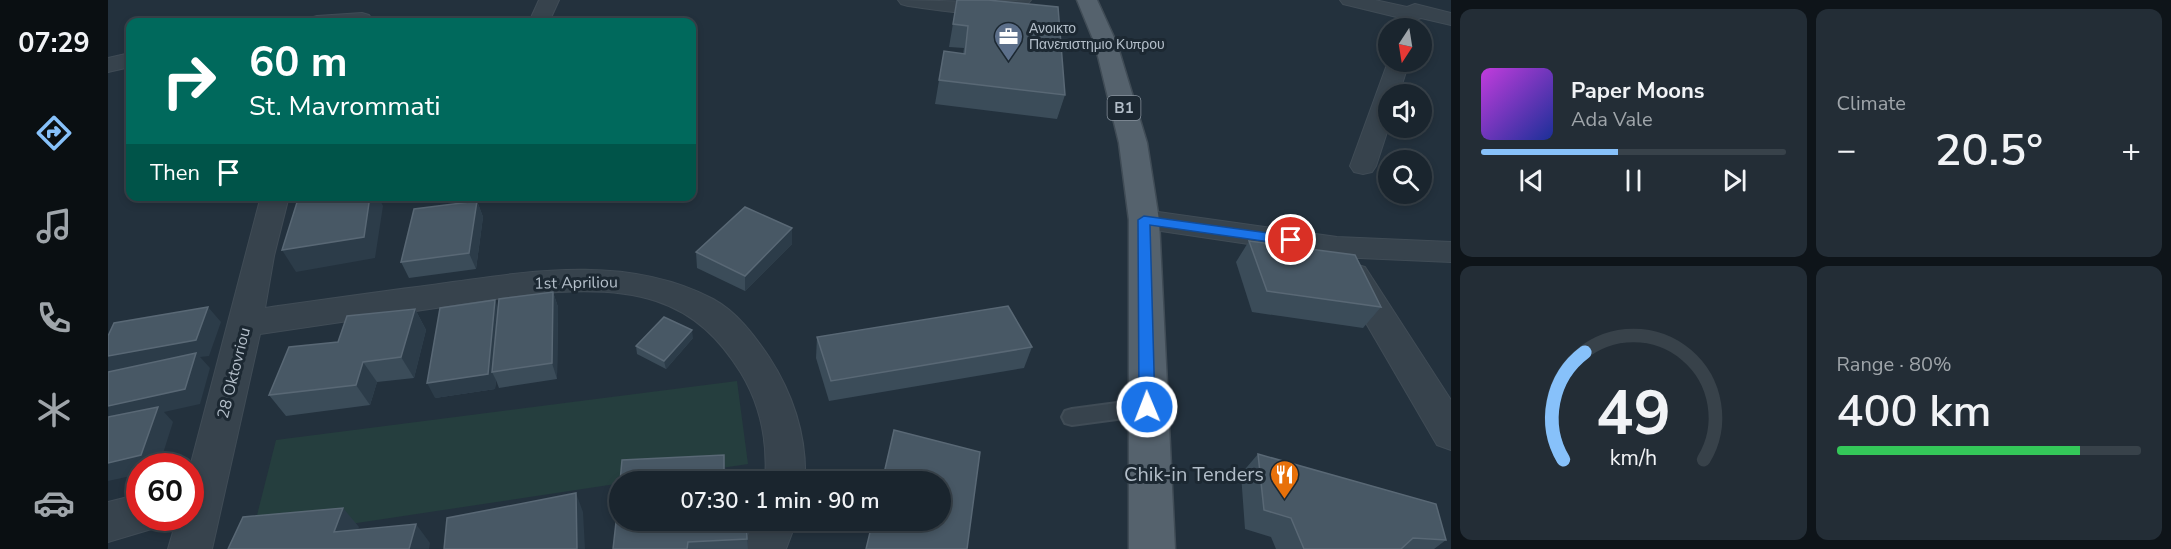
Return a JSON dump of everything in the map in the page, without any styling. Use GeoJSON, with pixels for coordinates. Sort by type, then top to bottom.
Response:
{"type":"FeatureCollection","features":[{"type":"Feature","properties":{"kind":"main road","name":"B1"},"geometry":{"type":"LineString","coordinates":[[1087,0],[1106,44],[1133,143],[1144,220],[1152,549]]}},
{"type":"Feature","properties":{"kind":"street"},"geometry":{"type":"LineString","coordinates":[[541,18],[549,0]]}},
{"type":"Feature","properties":{"kind":"street"},"geometry":{"type":"LineString","coordinates":[[908,0],[987,8],[1005,6],[1021,0]]}},
{"type":"Feature","properties":{"kind":"street"},"geometry":{"type":"LineString","coordinates":[[1350,0],[1451,19]]}},
{"type":"Feature","properties":{"kind":"street"},"geometry":{"type":"LineString","coordinates":[[363,18],[377,1]]}},
{"type":"Feature","properties":{"kind":"street"},"geometry":{"type":"LineString","coordinates":[[108,65],[126,61]]}},
{"type":"Feature","properties":{"kind":"street"},"geometry":{"type":"LineString","coordinates":[[1363,166],[1395,72]]}},
{"type":"Feature","properties":{"kind":"street","name":"28 Oktovriou"},"geometry":{"type":"LineString","coordinates":[[204,471],[246,323],[259,256],[274,201]]}},
{"type":"Feature","properties":{"kind":"street"},"geometry":{"type":"LineString","coordinates":[[1144,220],[1337,247],[1451,252]]}},
{"type":"Feature","properties":{"kind":"street"},"geometry":{"type":"LineString","coordinates":[[1337,247],[1451,433]]}},
{"type":"Feature","properties":{"kind":"street","name":"1st Apriliou"},"geometry":{"type":"LineString","coordinates":[[246,323],[553,279],[623,281],[653,287],[684,299],[711,316],[732,333],[750,356],[768,388],[781,426],[786,454],[785,471]]}},
{"type":"Feature","properties":{"kind":"street"},"geometry":{"type":"LineString","coordinates":[[108,522],[126,518]]}},
{"type":"Feature","properties":{"kind":"street","name":"28 Oktovriou"},"geometry":{"type":"LineString","coordinates":[[190,549],[192,531]]}},
{"type":"Feature","properties":{"kind":"street"},"geometry":{"type":"LineString","coordinates":[[764,549],[771,531]]}},
{"type":"Feature","properties":{"kind":"lane"},"geometry":{"type":"LineString","coordinates":[[1072,417],[1147,407]]}},
{"type":"Feature","properties":{"kind":"green space"},"geometry":{"type":"Polygon","coordinates":[[[737,381],[748,464],[702,471],[609,471],[609,485],[251,539],[276,440],[737,381]]]}},
{"type":"Feature","properties":{"kind":"building","name":"Ανοικτο Πανεπιστημιο Κυπρου"},"geometry":{"type":"Polygon","coordinates":[[[957,0],[988,0],[1058,7],[1065,95],[939,80],[944,51],[965,54],[968,26],[953,24],[957,0]]]}},
{"type":"Feature","properties":{"kind":"building"},"geometry":{"type":"Polygon","coordinates":[[[297,201],[369,201],[364,237],[282,250],[297,201]]]}},
{"type":"Feature","properties":{"kind":"building"},"geometry":{"type":"Polygon","coordinates":[[[477,201],[469,253],[401,262],[414,209],[477,201]]]}},
{"type":"Feature","properties":{"kind":"building"},"geometry":{"type":"Polygon","coordinates":[[[745,207],[792,228],[745,276],[696,252],[745,207]]]}},
{"type":"Feature","properties":{"kind":"building"},"geometry":{"type":"Polygon","coordinates":[[[1249,241],[1355,255],[1381,307],[1267,291],[1249,241]]]}},
{"type":"Feature","properties":{"kind":"building"},"geometry":{"type":"Polygon","coordinates":[[[553,292],[552,363],[492,372],[499,299],[553,292]]]}},
{"type":"Feature","properties":{"kind":"building"},"geometry":{"type":"Polygon","coordinates":[[[495,300],[488,374],[427,383],[440,308],[495,300]]]}},
{"type":"Feature","properties":{"kind":"building"},"geometry":{"type":"Polygon","coordinates":[[[1008,306],[1032,347],[831,381],[817,337],[1008,306]]]}},
{"type":"Feature","properties":{"kind":"building"},"geometry":{"type":"Polygon","coordinates":[[[208,307],[196,340],[108,356],[108,336],[114,323],[208,307]]]}},
{"type":"Feature","properties":{"kind":"building"},"geometry":{"type":"Polygon","coordinates":[[[415,309],[401,357],[363,362],[356,385],[269,395],[289,347],[338,342],[347,316],[415,309]]]}},
{"type":"Feature","properties":{"kind":"building"},"geometry":{"type":"Polygon","coordinates":[[[664,317],[692,330],[664,361],[636,346],[664,317]]]}},
{"type":"Feature","properties":{"kind":"building"},"geometry":{"type":"Polygon","coordinates":[[[196,353],[185,389],[108,406],[108,372],[196,353]]]}},
{"type":"Feature","properties":{"kind":"building"},"geometry":{"type":"Polygon","coordinates":[[[158,407],[142,453],[126,453],[126,459],[108,463],[108,417],[158,407]]]}},
{"type":"Feature","properties":{"kind":"building"},"geometry":{"type":"Polygon","coordinates":[[[894,430],[980,452],[967,549],[866,549],[870,531],[951,531],[951,471],[885,471],[894,430]]]}},
{"type":"Feature","properties":{"kind":"building"},"geometry":{"type":"Polygon","coordinates":[[[1258,454],[1436,504],[1446,540],[1413,538],[1401,549],[1304,549],[1291,518],[1264,510],[1258,454]]]}},
{"type":"Feature","properties":{"kind":"building"},"geometry":{"type":"Polygon","coordinates":[[[724,455],[724,471],[621,471],[622,460],[724,455]]]}},
{"type":"Feature","properties":{"kind":"building"},"geometry":{"type":"Polygon","coordinates":[[[576,493],[577,549],[444,549],[447,518],[576,493]]]}},
{"type":"Feature","properties":{"kind":"building"},"geometry":{"type":"Polygon","coordinates":[[[343,508],[334,532],[416,524],[409,549],[228,549],[243,517],[343,508]]]}},
{"type":"Feature","properties":{"kind":"building"},"geometry":{"type":"Polygon","coordinates":[[[615,531],[747,531],[747,539],[688,542],[687,549],[613,549],[615,531]]]}},
{"type":"Feature","properties":{"kind":"place","name":"Ανοικτο Πανεπιστημιο Κυπρου"},"geometry":{"type":"Point","coordinates":[1008,62]}},
{"type":"Feature","properties":{"kind":"place","name":"Chik-in Tenders"},"geometry":{"type":"Point","coordinates":[1285,500]}},
{"type":"Feature","properties":{"kind":"route"},"geometry":{"type":"LineString","coordinates":[[1147,407],[1144,220],[1291,240]]}}]}
